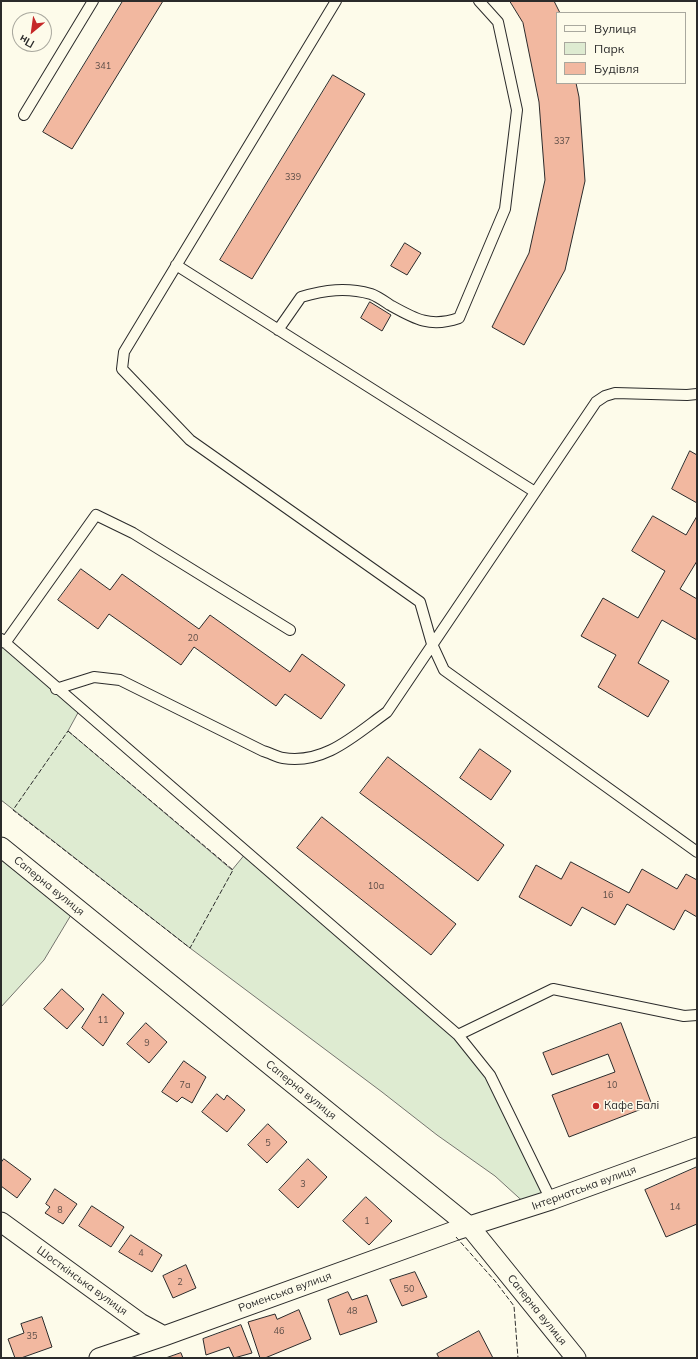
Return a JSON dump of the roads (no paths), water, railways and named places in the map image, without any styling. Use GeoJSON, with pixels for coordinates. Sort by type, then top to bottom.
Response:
{"type":"FeatureCollection","features":[{"type":"Feature","properties":{"kind":"street","name":"Саперна вулиця"},"geometry":{"type":"LineString","coordinates":[[1,847],[470,1227],[563,1351],[576,1358]]}},
{"type":"Feature","properties":{"kind":"street","name":"Інтернатська вулиця"},"geometry":{"type":"LineString","coordinates":[[470,1227],[551,1200],[697,1147]]}},
{"type":"Feature","properties":{"kind":"street","name":"Шосткінська вулиця"},"geometry":{"type":"LineString","coordinates":[[1,1222],[140,1323],[164,1336]]}},
{"type":"Feature","properties":{"kind":"street","name":"Роменська вулиця"},"geometry":{"type":"LineString","coordinates":[[99,1358],[470,1227]]}},
{"type":"Feature","properties":{"kind":"lane"},"geometry":{"type":"LineString","coordinates":[[24,115],[93,1]]}},
{"type":"Feature","properties":{"kind":"lane"},"geometry":{"type":"LineString","coordinates":[[336,1],[124,352],[122,369],[190,440],[420,602],[432,644],[444,670],[697,852]]}},
{"type":"Feature","properties":{"kind":"lane"},"geometry":{"type":"LineString","coordinates":[[278,330],[301,297],[327,290],[350,289],[372,295],[415,318],[430,323],[445,323],[459,318],[505,209],[517,110],[498,22],[479,1]]}},
{"type":"Feature","properties":{"kind":"lane"},"geometry":{"type":"LineString","coordinates":[[176,266],[535,492]]}},
{"type":"Feature","properties":{"kind":"lane"},"geometry":{"type":"LineString","coordinates":[[56,689],[94,677],[120,680],[263,750],[283,758],[304,759],[324,754],[387,712],[596,402],[605,396],[615,393],[697,394]]}},
{"type":"Feature","properties":{"kind":"lane"},"geometry":{"type":"LineString","coordinates":[[290,630],[133,533],[96,515],[3,641],[56,689],[458,1035],[490,1075],[551,1200]]}},
{"type":"Feature","properties":{"kind":"lane"},"geometry":{"type":"LineString","coordinates":[[458,1035],[553,989],[684,1016],[697,1015]]}},
{"type":"Feature","properties":{"kind":"place","name":"Кафе Балі"},"geometry":{"type":"Point","coordinates":[596,1106]}}]}
